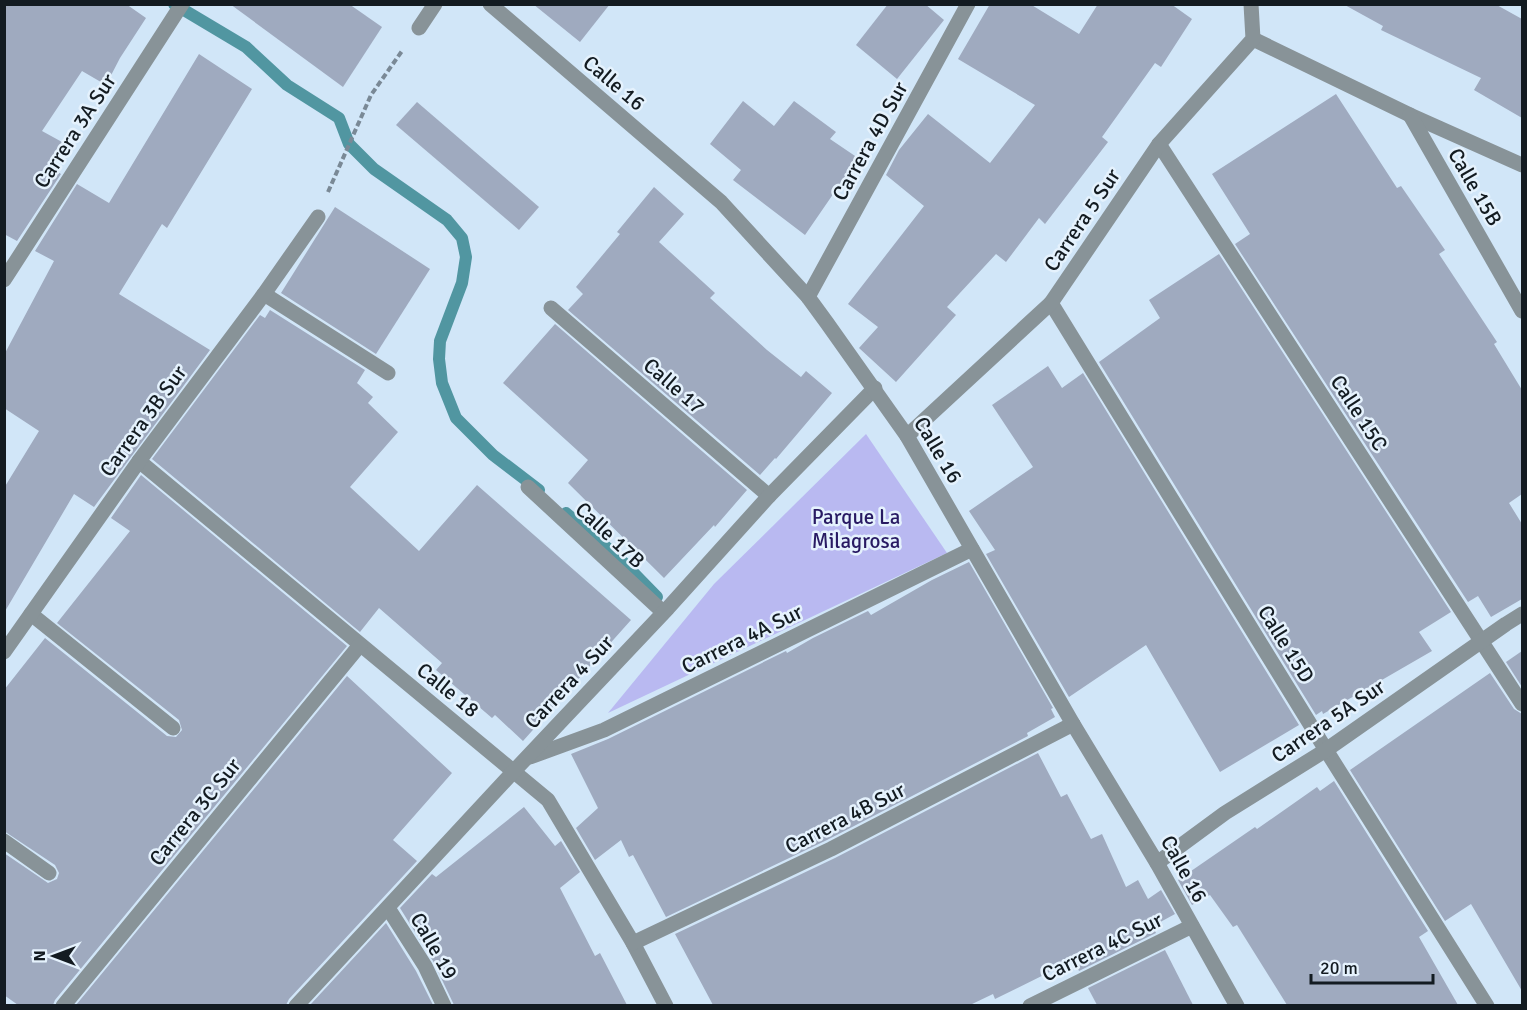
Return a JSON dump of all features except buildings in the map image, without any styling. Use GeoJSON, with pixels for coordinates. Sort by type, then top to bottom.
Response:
{"type":"FeatureCollection","features":[{"type":"Feature","properties":{"kind":"street","name":"Carrera 3A Sur"},"geometry":{"type":"LineString","coordinates":[[4,280],[182,4]]}},
{"type":"Feature","properties":{"kind":"street"},"geometry":{"type":"LineString","coordinates":[[419,28],[435,4]]}},
{"type":"Feature","properties":{"kind":"street","name":"Calle 16"},"geometry":{"type":"LineString","coordinates":[[490,4],[721,202],[808,297],[907,436],[1073,724],[1157,863],[1237,1005]]}},
{"type":"Feature","properties":{"kind":"street","name":"Carrera 4D Sur"},"geometry":{"type":"LineString","coordinates":[[808,297],[968,4]]}},
{"type":"Feature","properties":{"kind":"street"},"geometry":{"type":"LineString","coordinates":[[1251,4],[1253,39],[1410,115],[1522,165]]}},
{"type":"Feature","properties":{"kind":"street","name":"Carrera 5 Sur"},"geometry":{"type":"LineString","coordinates":[[907,436],[1051,303],[1160,144],[1253,39]]}},
{"type":"Feature","properties":{"kind":"street","name":"Calle 15B"},"geometry":{"type":"LineString","coordinates":[[1410,115],[1522,311]]}},
{"type":"Feature","properties":{"kind":"street","name":"Calle 15C"},"geometry":{"type":"LineString","coordinates":[[1160,144],[1522,704]]}},
{"type":"Feature","properties":{"kind":"street","name":"Carrera 3B Sur"},"geometry":{"type":"LineString","coordinates":[[4,652],[139,461],[264,294],[318,217]]}},
{"type":"Feature","properties":{"kind":"street"},"geometry":{"type":"LineString","coordinates":[[264,294],[388,373]]}},
{"type":"Feature","properties":{"kind":"street","name":"Calle 15D"},"geometry":{"type":"LineString","coordinates":[[1051,303],[1326,750],[1487,1005]]}},
{"type":"Feature","properties":{"kind":"street","name":"Calle 17"},"geometry":{"type":"LineString","coordinates":[[551,308],[769,496]]}},
{"type":"Feature","properties":{"kind":"street","name":"Carrera 4 Sur"},"geometry":{"type":"LineString","coordinates":[[296,1005],[769,496],[875,388]]}},
{"type":"Feature","properties":{"kind":"street","name":"Calle 18"},"geometry":{"type":"LineString","coordinates":[[139,461],[548,800],[633,943],[666,1005]]}},
{"type":"Feature","properties":{"kind":"street","name":"Calle 17B"},"geometry":{"type":"LineString","coordinates":[[528,487],[663,612]]}},
{"type":"Feature","properties":{"kind":"street","name":"Carrera 4A Sur"},"geometry":{"type":"LineString","coordinates":[[526,758],[604,730],[972,549]]}},
{"type":"Feature","properties":{"kind":"street"},"geometry":{"type":"LineString","coordinates":[[31,614],[173,728]]}},
{"type":"Feature","properties":{"kind":"street","name":"Carrera 5A Sur"},"geometry":{"type":"LineString","coordinates":[[1157,863],[1226,813],[1326,750],[1522,614]]}},
{"type":"Feature","properties":{"kind":"street","name":"Carrera 3C Sur"},"geometry":{"type":"LineString","coordinates":[[63,1005],[360,645]]}},
{"type":"Feature","properties":{"kind":"street","name":"Carrera 4B Sur"},"geometry":{"type":"LineString","coordinates":[[633,943],[831,849],[1073,724]]}},
{"type":"Feature","properties":{"kind":"street"},"geometry":{"type":"LineString","coordinates":[[4,841],[49,873]]}},
{"type":"Feature","properties":{"kind":"street","name":"Calle 19"},"geometry":{"type":"LineString","coordinates":[[388,908],[425,966],[444,1005]]}},
{"type":"Feature","properties":{"kind":"street","name":"Carrera 4C Sur"},"geometry":{"type":"LineString","coordinates":[[1030,1005],[1192,926]]}},
{"type":"Feature","properties":{"kind":"path"},"geometry":{"type":"LineString","coordinates":[[318,217],[371,94],[419,28]]}},
{"type":"Feature","properties":{"kind":"green space","name":"Parque La Milagrosa"},"geometry":{"type":"Polygon","coordinates":[[[866,434],[947,553],[608,713],[714,584],[866,434]]]}},
{"type":"Feature","properties":{"kind":"waterway"},"geometry":{"type":"LineString","coordinates":[[174,4],[246,47],[287,85],[339,118],[349,144],[374,169],[447,220],[462,238],[466,257],[462,283],[440,341],[439,359],[442,383],[456,418],[493,455],[539,490]]}},
{"type":"Feature","properties":{"kind":"waterway"},"geometry":{"type":"LineString","coordinates":[[566,513],[617,556],[657,597]]}}]}
